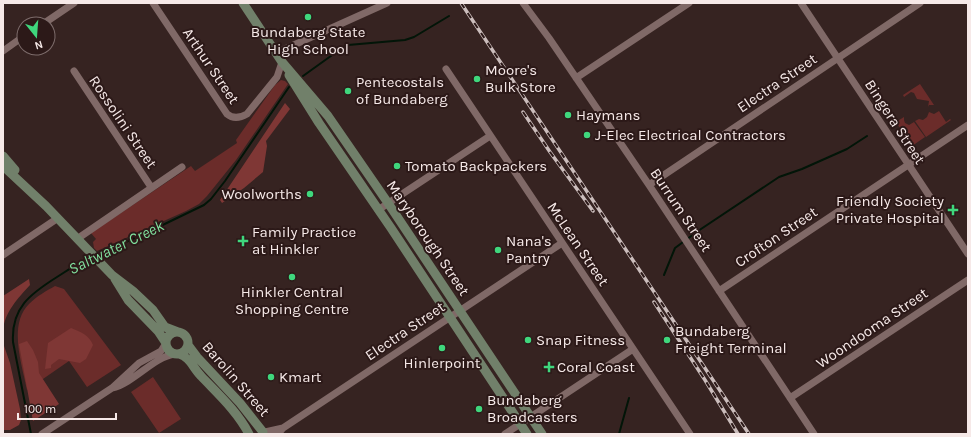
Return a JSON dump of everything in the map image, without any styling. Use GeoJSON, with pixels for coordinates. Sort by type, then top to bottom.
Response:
{"type":"FeatureCollection","features":[{"type":"Feature","properties":{"kind":"street"},"geometry":{"type":"LineString","coordinates":[[55,16],[74,3]]}},
{"type":"Feature","properties":{"kind":"street","name":"Arthur Street"},"geometry":{"type":"LineString","coordinates":[[153,3],[227,114],[232,118],[240,118],[247,114],[277,77],[283,63]]}},
{"type":"Feature","properties":{"kind":"street","name":"Maryborough Street"},"geometry":{"type":"LineString","coordinates":[[243,3],[283,63],[328,116],[388,203],[542,434]]}},
{"type":"Feature","properties":{"kind":"street"},"geometry":{"type":"LineString","coordinates":[[276,53],[387,3]]}},
{"type":"Feature","properties":{"kind":"street","name":"Burrum Street"},"geometry":{"type":"LineString","coordinates":[[523,3],[649,185],[814,434]]}},
{"type":"Feature","properties":{"kind":"street"},"geometry":{"type":"LineString","coordinates":[[576,78],[689,3]]}},
{"type":"Feature","properties":{"kind":"street","name":"Bingera Street"},"geometry":{"type":"LineString","coordinates":[[801,3],[968,254]]}},
{"type":"Feature","properties":{"kind":"street","name":"Electra Street"},"geometry":{"type":"LineString","coordinates":[[649,185],[920,3]]}},
{"type":"Feature","properties":{"kind":"street"},"geometry":{"type":"LineString","coordinates":[[3,50],[16,41]]}},
{"type":"Feature","properties":{"kind":"street","name":"Maryborough Street"},"geometry":{"type":"LineString","coordinates":[[283,63],[291,80],[315,117],[527,434]]}},
{"type":"Feature","properties":{"kind":"street","name":"McLean Street"},"geometry":{"type":"LineString","coordinates":[[446,69],[690,434]]}},
{"type":"Feature","properties":{"kind":"street","name":"Rossolini Street"},"geometry":{"type":"LineString","coordinates":[[74,71],[151,187]]}},
{"type":"Feature","properties":{"kind":"street","name":"Crofton Street"},"geometry":{"type":"LineString","coordinates":[[719,291],[968,125]]}},
{"type":"Feature","properties":{"kind":"street"},"geometry":{"type":"LineString","coordinates":[[378,210],[490,136]]}},
{"type":"Feature","properties":{"kind":"street"},"geometry":{"type":"LineString","coordinates":[[3,156],[46,206]]}},
{"type":"Feature","properties":{"kind":"street"},"geometry":{"type":"LineString","coordinates":[[3,166],[46,206],[112,275],[133,290],[153,310],[165,327],[185,336],[188,341],[185,351],[168,356],[120,386],[112,388]]}},
{"type":"Feature","properties":{"kind":"street"},"geometry":{"type":"LineString","coordinates":[[77,239],[182,167]]}},
{"type":"Feature","properties":{"kind":"street"},"geometry":{"type":"LineString","coordinates":[[3,255],[58,218]]}},
{"type":"Feature","properties":{"kind":"street","name":"Electra Street"},"geometry":{"type":"LineString","coordinates":[[278,434],[283,428],[562,243]]}},
{"type":"Feature","properties":{"kind":"street"},"geometry":{"type":"LineString","coordinates":[[112,275],[128,300],[158,331],[170,352],[177,354]]}},
{"type":"Feature","properties":{"kind":"street","name":"Woondooma Street"},"geometry":{"type":"LineString","coordinates":[[790,398],[968,280]]}},
{"type":"Feature","properties":{"kind":"street"},"geometry":{"type":"LineString","coordinates":[[42,434],[112,388],[139,363],[161,351],[168,336],[174,332],[178,332]]}},
{"type":"Feature","properties":{"kind":"street","name":"Barolin Street"},"geometry":{"type":"LineString","coordinates":[[188,345],[197,357],[240,403],[262,433]]}},
{"type":"Feature","properties":{"kind":"street"},"geometry":{"type":"LineString","coordinates":[[505,434],[633,349]]}},
{"type":"Feature","properties":{"kind":"street","name":"Barolin Street"},"geometry":{"type":"LineString","coordinates":[[177,354],[184,356],[190,361],[200,376],[235,413],[249,434]]}},
{"type":"Feature","properties":{"kind":"street","name":"Electra Street"},"geometry":{"type":"LineString","coordinates":[[262,433],[283,428]]}},
{"type":"Feature","properties":{"kind":"shaded area"},"geometry":{"type":"Polygon","coordinates":[[[281,80],[288,84],[236,160],[199,204],[97,251],[94,248],[93,242],[96,239],[91,233],[191,166],[195,171],[237,143],[236,140],[275,85],[281,80]]]}},
{"type":"Feature","properties":{"kind":"shaded area"},"geometry":{"type":"Polygon","coordinates":[[[920,84],[934,105],[929,105],[928,107],[929,101],[917,99],[914,93],[911,92],[904,97],[903,95],[920,84]]]}},
{"type":"Feature","properties":{"kind":"shaded area"},"geometry":{"type":"Polygon","coordinates":[[[285,103],[290,109],[266,141],[267,146],[263,172],[244,188],[222,203],[220,200],[285,103]]]}},
{"type":"Feature","properties":{"kind":"shaded area"},"geometry":{"type":"Polygon","coordinates":[[[939,111],[946,122],[950,119],[951,120],[926,137],[915,121],[919,119],[923,120],[927,117],[929,112],[934,114],[939,111]]]}},
{"type":"Feature","properties":{"kind":"shaded area"},"geometry":{"type":"Polygon","coordinates":[[[904,117],[905,123],[909,125],[914,122],[925,137],[912,146],[896,122],[904,117]]]}},
{"type":"Feature","properties":{"kind":"shaded area"},"geometry":{"type":"Polygon","coordinates":[[[29,279],[30,285],[16,301],[9,312],[3,331],[3,296],[29,279]]]}},
{"type":"Feature","properties":{"kind":"shaded area"},"geometry":{"type":"Polygon","coordinates":[[[55,286],[64,289],[121,365],[87,387],[69,361],[27,390],[18,345],[19,323],[29,304],[38,296],[55,286]]]}},
{"type":"Feature","properties":{"kind":"shaded area"},"geometry":{"type":"Polygon","coordinates":[[[71,328],[87,336],[93,345],[86,359],[80,363],[59,359],[51,365],[51,368],[45,369],[48,343],[71,328]]]}},
{"type":"Feature","properties":{"kind":"shaded area"},"geometry":{"type":"Polygon","coordinates":[[[27,341],[38,362],[39,373],[59,404],[33,421],[19,344],[27,341]]]}},
{"type":"Feature","properties":{"kind":"shaded area"},"geometry":{"type":"Polygon","coordinates":[[[3,343],[10,363],[21,420],[19,425],[10,430],[3,430],[3,343]]]}},
{"type":"Feature","properties":{"kind":"shaded area"},"geometry":{"type":"Polygon","coordinates":[[[153,377],[181,419],[159,433],[131,392],[153,377]]]}},
{"type":"Feature","properties":{"kind":"waterway","name":"Saltwater Creek"},"geometry":{"type":"LineString","coordinates":[[303,76],[348,45],[405,40],[414,37],[449,16]]}},
{"type":"Feature","properties":{"kind":"waterway","name":"Saltwater Creek"},"geometry":{"type":"LineString","coordinates":[[96,255],[204,205],[211,199],[225,181],[289,87]]}},
{"type":"Feature","properties":{"kind":"waterway"},"geometry":{"type":"LineString","coordinates":[[664,275],[675,248],[698,231],[779,177],[802,169],[847,149],[867,136]]}},
{"type":"Feature","properties":{"kind":"waterway","name":"Saltwater Creek"},"geometry":{"type":"LineString","coordinates":[[31,434],[13,342],[15,320],[24,303],[38,290],[74,266],[92,257]]}},
{"type":"Feature","properties":{"kind":"waterway"},"geometry":{"type":"LineString","coordinates":[[619,434],[629,398]]}},
{"type":"Feature","properties":{"kind":"railway"},"geometry":{"type":"LineString","coordinates":[[461,3],[749,434]]}},
{"type":"Feature","properties":{"kind":"railway"},"geometry":{"type":"LineString","coordinates":[[523,112],[593,211]]}},
{"type":"Feature","properties":{"kind":"railway"},"geometry":{"type":"LineString","coordinates":[[654,302],[738,434]]}},
{"type":"Feature","properties":{"kind":"place","name":"Bundaberg State High School"},"geometry":{"type":"Point","coordinates":[308,17]}},
{"type":"Feature","properties":{"kind":"place","name":"Moore's Bulk Store"},"geometry":{"type":"Point","coordinates":[477,79]}},
{"type":"Feature","properties":{"kind":"place","name":"Pentecostals of Bundaberg"},"geometry":{"type":"Point","coordinates":[348,91]}},
{"type":"Feature","properties":{"kind":"place","name":"Haymans"},"geometry":{"type":"Point","coordinates":[568,115]}},
{"type":"Feature","properties":{"kind":"place","name":"J-Elec Electrical Contractors"},"geometry":{"type":"Point","coordinates":[587,135]}},
{"type":"Feature","properties":{"kind":"place","name":"Tomato Backpackers"},"geometry":{"type":"Point","coordinates":[397,166]}},
{"type":"Feature","properties":{"kind":"place","name":"Woolworths"},"geometry":{"type":"Point","coordinates":[310,194]}},
{"type":"Feature","properties":{"kind":"place","name":"Friendly Society Private Hospital"},"geometry":{"type":"Point","coordinates":[953,210]}},
{"type":"Feature","properties":{"kind":"place","name":"Family Practice at Hinkler"},"geometry":{"type":"Point","coordinates":[243,241]}},
{"type":"Feature","properties":{"kind":"place","name":"Nana's Pantry"},"geometry":{"type":"Point","coordinates":[498,250]}},
{"type":"Feature","properties":{"kind":"place","name":"Hinkler Central Shopping Centre"},"geometry":{"type":"Point","coordinates":[292,277]}},
{"type":"Feature","properties":{"kind":"place","name":"Snap Fitness"},"geometry":{"type":"Point","coordinates":[528,340]}},
{"type":"Feature","properties":{"kind":"place","name":"Bundaberg Freight Terminal"},"geometry":{"type":"Point","coordinates":[667,340]}},
{"type":"Feature","properties":{"kind":"place","name":"Hinlerpoint"},"geometry":{"type":"Point","coordinates":[442,348]}},
{"type":"Feature","properties":{"kind":"place","name":"Coral Coast"},"geometry":{"type":"Point","coordinates":[549,367]}},
{"type":"Feature","properties":{"kind":"place","name":"Kmart"},"geometry":{"type":"Point","coordinates":[271,377]}},
{"type":"Feature","properties":{"kind":"place","name":"Bundaberg Broadcasters"},"geometry":{"type":"Point","coordinates":[479,409]}}]}
